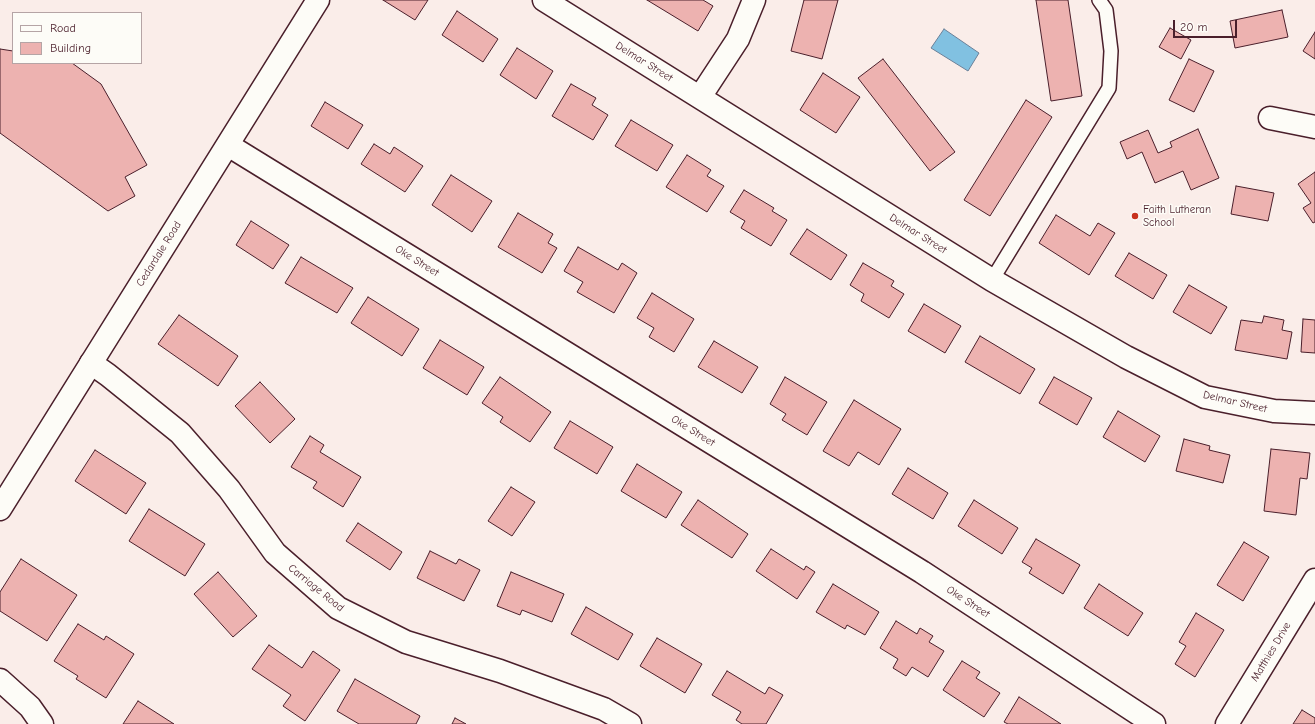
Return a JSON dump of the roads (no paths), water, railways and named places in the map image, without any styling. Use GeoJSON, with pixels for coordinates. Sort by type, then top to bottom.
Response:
{"type":"FeatureCollection","features":[{"type":"Feature","properties":{"kind":"street","name":"Cedardale Road"},"geometry":{"type":"LineString","coordinates":[[0,509],[318,0]]}},
{"type":"Feature","properties":{"kind":"street","name":"Delmar Street"},"geometry":{"type":"LineString","coordinates":[[544,0],[992,280],[1126,357],[1205,397],[1274,410],[1315,413]]}},
{"type":"Feature","properties":{"kind":"street"},"geometry":{"type":"LineString","coordinates":[[700,97],[738,39],[754,0]]}},
{"type":"Feature","properties":{"kind":"street"},"geometry":{"type":"LineString","coordinates":[[1270,118],[1315,127]]}},
{"type":"Feature","properties":{"kind":"street","name":"Oke Street"},"geometry":{"type":"LineString","coordinates":[[228,144],[915,568],[1154,724]]}},
{"type":"Feature","properties":{"kind":"street","name":"Carriage Road"},"geometry":{"type":"LineString","coordinates":[[91,363],[108,374],[180,433],[229,489],[275,554],[338,608],[406,642],[500,671],[604,709],[630,724]]}},
{"type":"Feature","properties":{"kind":"street","name":"Matthies Drive"},"geometry":{"type":"LineString","coordinates":[[1227,724],[1315,580]]}},
{"type":"Feature","properties":{"kind":"street"},"geometry":{"type":"LineString","coordinates":[[0,680],[30,707],[42,724]]}},
{"type":"Feature","properties":{"kind":"lane"},"geometry":{"type":"LineString","coordinates":[[992,280],[1109,88],[1111,50],[1106,10],[1099,0]]}},
{"type":"Feature","properties":{"kind":"water"},"geometry":{"type":"Polygon","coordinates":[[[944,29],[979,53],[968,71],[931,48],[944,29]]]}},
{"type":"Feature","properties":{"kind":"place","name":"Faith Lutheran School"},"geometry":{"type":"Point","coordinates":[1135,216]}}]}
